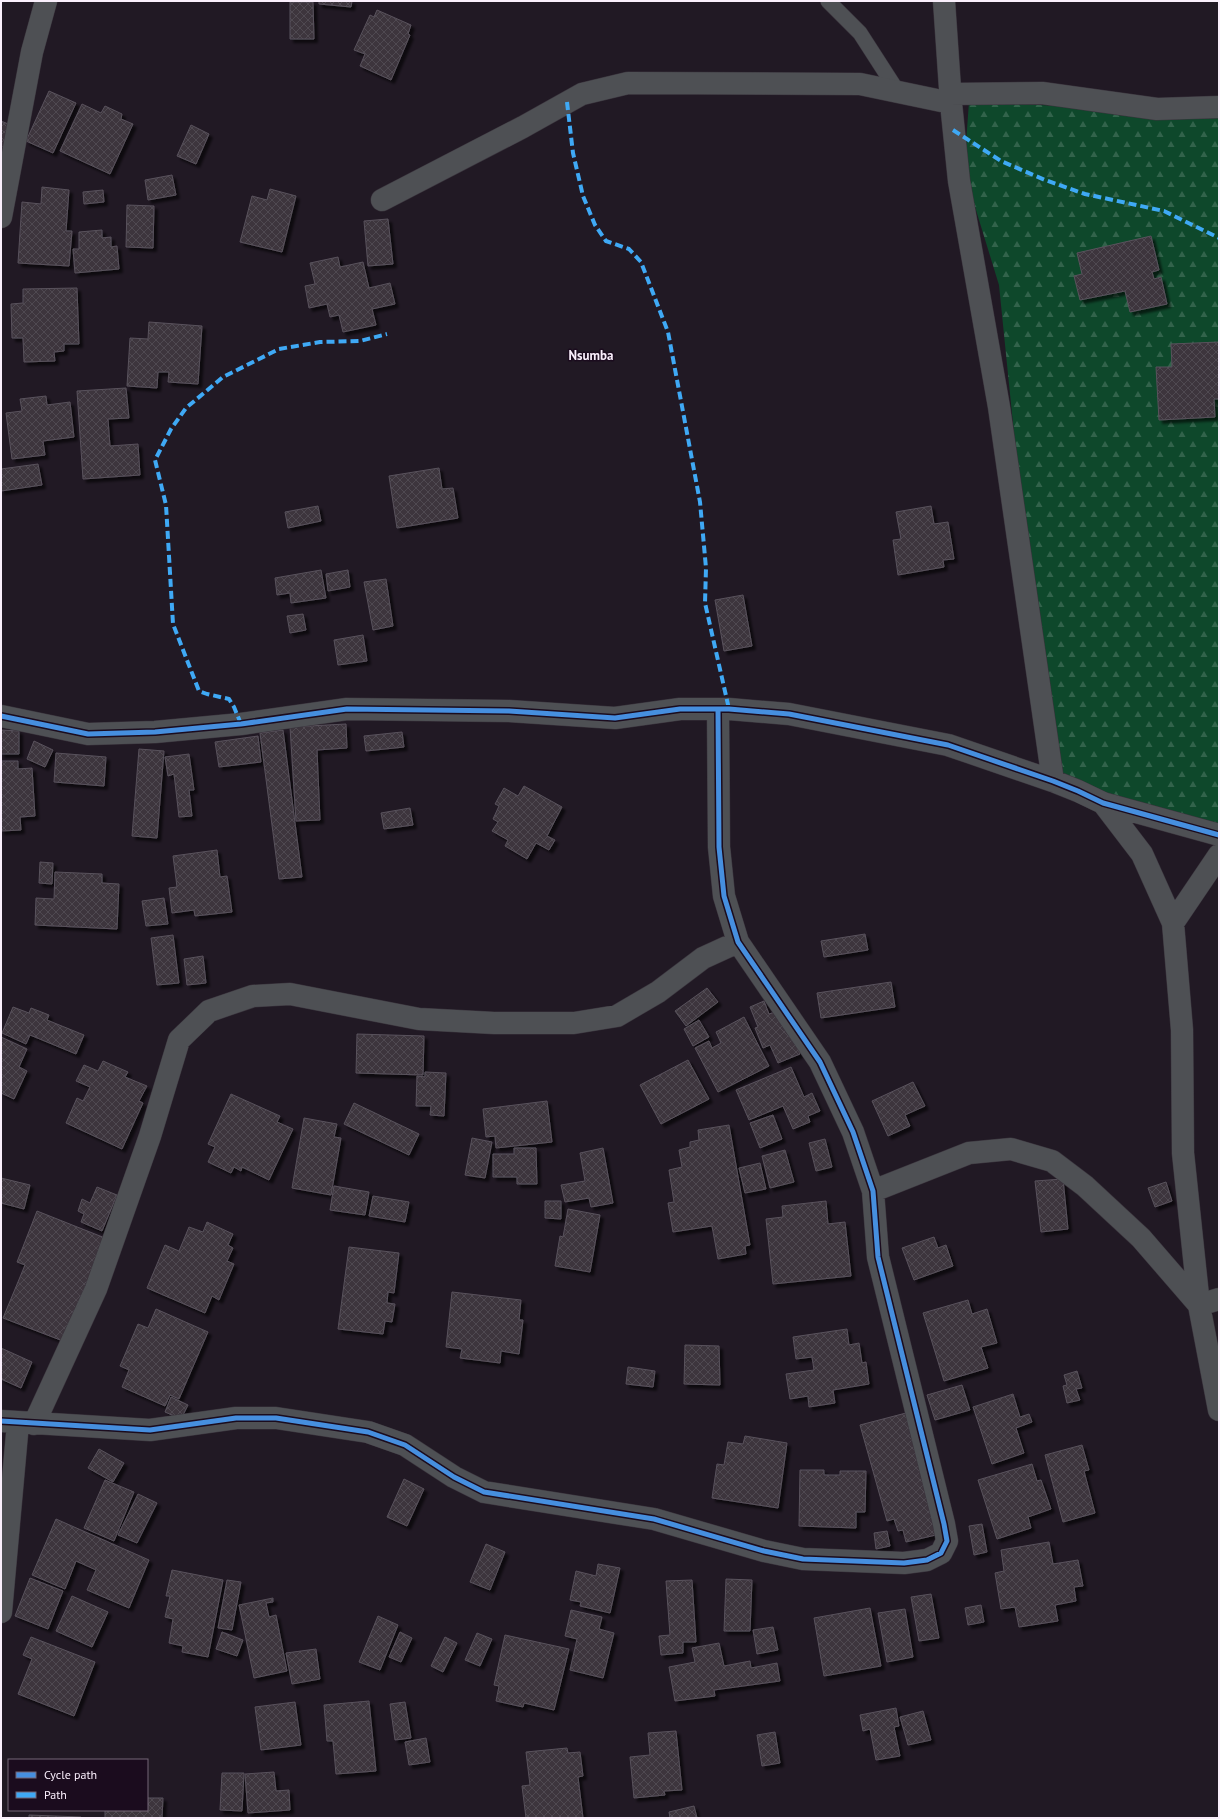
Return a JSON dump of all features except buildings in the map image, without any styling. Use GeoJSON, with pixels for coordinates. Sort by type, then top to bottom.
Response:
{"type":"FeatureCollection","features":[{"type":"Feature","properties":{"kind":"street"},"geometry":{"type":"LineString","coordinates":[[1,217],[32,52],[46,1]]}},
{"type":"Feature","properties":{"kind":"street"},"geometry":{"type":"LineString","coordinates":[[944,1],[950,99],[959,181],[999,407],[1053,781]]}},
{"type":"Feature","properties":{"kind":"street"},"geometry":{"type":"LineString","coordinates":[[382,200],[523,127],[582,94],[628,83],[860,84],[898,92],[950,99],[1042,93],[1157,109],[1219,107]]}},
{"type":"Feature","properties":{"kind":"street"},"geometry":{"type":"LineString","coordinates":[[1,716],[88,734],[155,732],[241,724],[347,709],[509,712],[615,718],[680,709],[718,709],[789,714],[948,745],[1053,781],[1103,803],[1219,835]]}},
{"type":"Feature","properties":{"kind":"street"},"geometry":{"type":"LineString","coordinates":[[18,1422],[150,1430],[236,1418],[276,1418],[368,1432],[405,1445],[454,1477],[484,1492],[654,1519],[764,1551],[803,1559],[904,1563],[927,1560],[941,1553],[947,1541],[878,1257],[873,1190],[853,1132],[820,1062],[738,942],[724,896],[719,847],[718,709]]}},
{"type":"Feature","properties":{"kind":"street"},"geometry":{"type":"LineString","coordinates":[[1103,803],[1142,854],[1173,923],[1182,1030],[1182,1153],[1209,1302],[1219,1410]]}},
{"type":"Feature","properties":{"kind":"street"},"geometry":{"type":"LineString","coordinates":[[1173,923],[1219,855]]}},
{"type":"Feature","properties":{"kind":"street"},"geometry":{"type":"LineString","coordinates":[[1,1612],[18,1422],[96,1289],[150,1136],[180,1040],[209,1011],[253,996],[290,994],[419,1019],[494,1023],[574,1023],[616,1016],[658,992],[703,958],[738,942]]}},
{"type":"Feature","properties":{"kind":"street"},"geometry":{"type":"LineString","coordinates":[[873,1190],[969,1153],[1011,1149],[1052,1161],[1085,1186],[1209,1302]]}},
{"type":"Feature","properties":{"kind":"lane"},"geometry":{"type":"LineString","coordinates":[[828,1],[860,33],[898,92]]}},
{"type":"Feature","properties":{"kind":"green space"},"geometry":{"type":"Polygon","coordinates":[[[969,102],[1219,113],[1219,832],[1049,780],[999,285],[964,171],[969,102]]]}},
{"type":"Feature","properties":{"kind":"marked path"},"geometry":{"type":"LineString","coordinates":[[567,102],[573,153],[583,196],[595,225],[606,241],[629,249],[641,262],[668,332],[700,502],[706,568],[705,603],[729,709]]}},
{"type":"Feature","properties":{"kind":"marked path"},"geometry":{"type":"LineString","coordinates":[[953,130],[1001,161],[1045,180],[1085,194],[1164,211],[1219,238]]}},
{"type":"Feature","properties":{"kind":"marked path"},"geometry":{"type":"LineString","coordinates":[[241,724],[229,699],[199,691],[173,624],[166,505],[155,460],[171,429],[186,408],[223,377],[279,349],[320,342],[360,341],[387,334]]}},
{"type":"Feature","properties":{"kind":"cycle path"},"geometry":{"type":"LineString","coordinates":[[1,716],[88,734],[155,732],[241,724],[347,709],[509,711],[615,718],[680,709],[729,709],[789,714],[948,745],[1053,781],[1103,803],[1219,835]]}},
{"type":"Feature","properties":{"kind":"cycle path"},"geometry":{"type":"LineString","coordinates":[[1,1421],[150,1430],[236,1418],[276,1418],[368,1432],[405,1445],[454,1477],[484,1492],[654,1519],[764,1551],[803,1559],[904,1563],[927,1560],[941,1553],[947,1541],[944,1524],[878,1257],[873,1191],[853,1132],[820,1062],[738,942],[724,896],[719,847],[718,709]]}},
{"type":"Feature","properties":{"kind":"district","name":"Nsumba"},"geometry":{"type":"Point","coordinates":[591,355]}}]}
